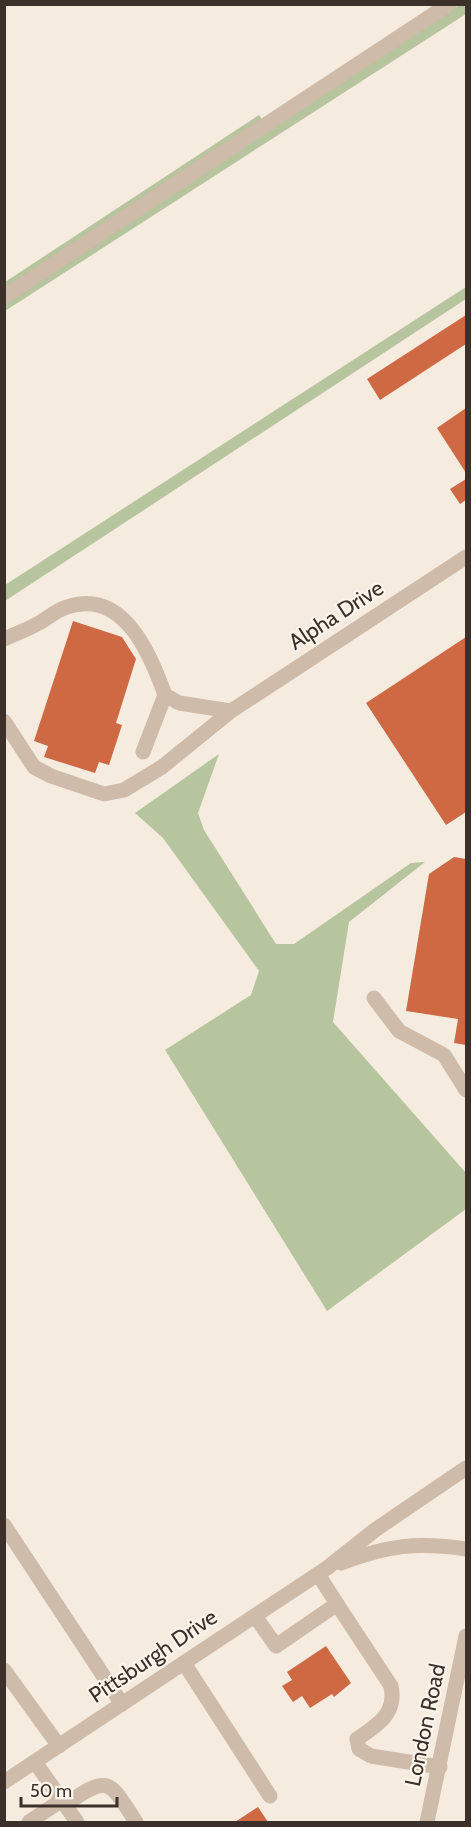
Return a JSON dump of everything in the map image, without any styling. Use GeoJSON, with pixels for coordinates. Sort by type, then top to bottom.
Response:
{"type":"FeatureCollection","features":[{"type":"Feature","properties":{"kind":"street"},"geometry":{"type":"LineString","coordinates":[[4,297],[449,4]]}},
{"type":"Feature","properties":{"kind":"street","name":"Alpha Drive"},"geometry":{"type":"LineString","coordinates":[[4,721],[34,767],[51,776],[104,794],[124,790],[162,767],[231,711],[466,557]]}},
{"type":"Feature","properties":{"kind":"street"},"geometry":{"type":"LineString","coordinates":[[4,639],[36,625],[66,607],[90,602],[110,607],[129,623],[154,664],[165,695],[143,752]]}},
{"type":"Feature","properties":{"kind":"street"},"geometry":{"type":"LineString","coordinates":[[165,695],[180,703],[231,711]]}},
{"type":"Feature","properties":{"kind":"street"},"geometry":{"type":"LineString","coordinates":[[374,998],[399,1031],[444,1054],[466,1090]]}},
{"type":"Feature","properties":{"kind":"street","name":"Pittsburgh Drive"},"geometry":{"type":"LineString","coordinates":[[4,1782],[322,1571],[375,1530],[466,1468]]}},
{"type":"Feature","properties":{"kind":"street"},"geometry":{"type":"LineString","coordinates":[[4,1526],[122,1704]]}},
{"type":"Feature","properties":{"kind":"street","name":"Pittsburgh Drive"},"geometry":{"type":"LineString","coordinates":[[322,1571],[379,1549],[399,1545],[432,1544],[466,1549]]}},
{"type":"Feature","properties":{"kind":"street"},"geometry":{"type":"LineString","coordinates":[[322,1571],[338,1604],[391,1686],[392,1708],[381,1722],[357,1739],[359,1749],[371,1756],[440,1767]]}},
{"type":"Feature","properties":{"kind":"street"},"geometry":{"type":"LineString","coordinates":[[255,1616],[276,1646],[338,1604]]}},
{"type":"Feature","properties":{"kind":"street","name":"London Road"},"geometry":{"type":"LineString","coordinates":[[427,1822],[466,1636]]}},
{"type":"Feature","properties":{"kind":"street"},"geometry":{"type":"LineString","coordinates":[[184,1663],[270,1797]]}},
{"type":"Feature","properties":{"kind":"street"},"geometry":{"type":"LineString","coordinates":[[4,1670],[59,1746]]}},
{"type":"Feature","properties":{"kind":"street"},"geometry":{"type":"LineString","coordinates":[[4,1698],[18,1689]]}},
{"type":"Feature","properties":{"kind":"street"},"geometry":{"type":"LineString","coordinates":[[35,1761],[77,1822]]}},
{"type":"Feature","properties":{"kind":"street"},"geometry":{"type":"LineString","coordinates":[[28,1822],[90,1788],[103,1785],[114,1788],[136,1822]]}},
{"type":"Feature","properties":{"kind":"green space"},"geometry":{"type":"Polygon","coordinates":[[[459,5],[466,5],[466,14],[5,311],[5,282],[259,115],[270,130],[459,5]]]}},
{"type":"Feature","properties":{"kind":"green space"},"geometry":{"type":"Polygon","coordinates":[[[466,287],[466,299],[5,601],[5,585],[466,287]]]}},
{"type":"Feature","properties":{"kind":"green space"},"geometry":{"type":"Polygon","coordinates":[[[219,754],[198,813],[204,830],[276,944],[294,944],[411,863],[425,862],[349,922],[333,1022],[466,1173],[466,1209],[327,1311],[165,1050],[251,995],[259,971],[163,838],[135,813],[219,754]]]}},
{"type":"Feature","properties":{"kind":"building"},"geometry":{"type":"Polygon","coordinates":[[[466,315],[466,344],[380,400],[367,379],[466,315]]]}},
{"type":"Feature","properties":{"kind":"building"},"geometry":{"type":"Polygon","coordinates":[[[466,408],[466,473],[437,428],[466,408]]]}},
{"type":"Feature","properties":{"kind":"building"},"geometry":{"type":"Polygon","coordinates":[[[466,479],[466,500],[460,504],[450,489],[466,479]]]}},
{"type":"Feature","properties":{"kind":"building"},"geometry":{"type":"Polygon","coordinates":[[[73,621],[122,637],[136,659],[116,723],[122,725],[109,765],[99,762],[95,773],[44,757],[48,746],[34,741],[73,621]]]}},
{"type":"Feature","properties":{"kind":"building"},"geometry":{"type":"Polygon","coordinates":[[[466,637],[466,812],[446,825],[366,703],[466,637]]]}},
{"type":"Feature","properties":{"kind":"building"},"geometry":{"type":"Polygon","coordinates":[[[454,857],[466,859],[466,1045],[454,1043],[458,1019],[406,1011],[429,874],[454,857]]]}},
{"type":"Feature","properties":{"kind":"building"},"geometry":{"type":"Polygon","coordinates":[[[326,1646],[351,1683],[334,1697],[332,1694],[310,1708],[302,1696],[293,1702],[282,1686],[292,1680],[287,1672],[326,1646]]]}},
{"type":"Feature","properties":{"kind":"building"},"geometry":{"type":"Polygon","coordinates":[[[258,1807],[268,1822],[235,1822],[258,1807]]]}}]}
